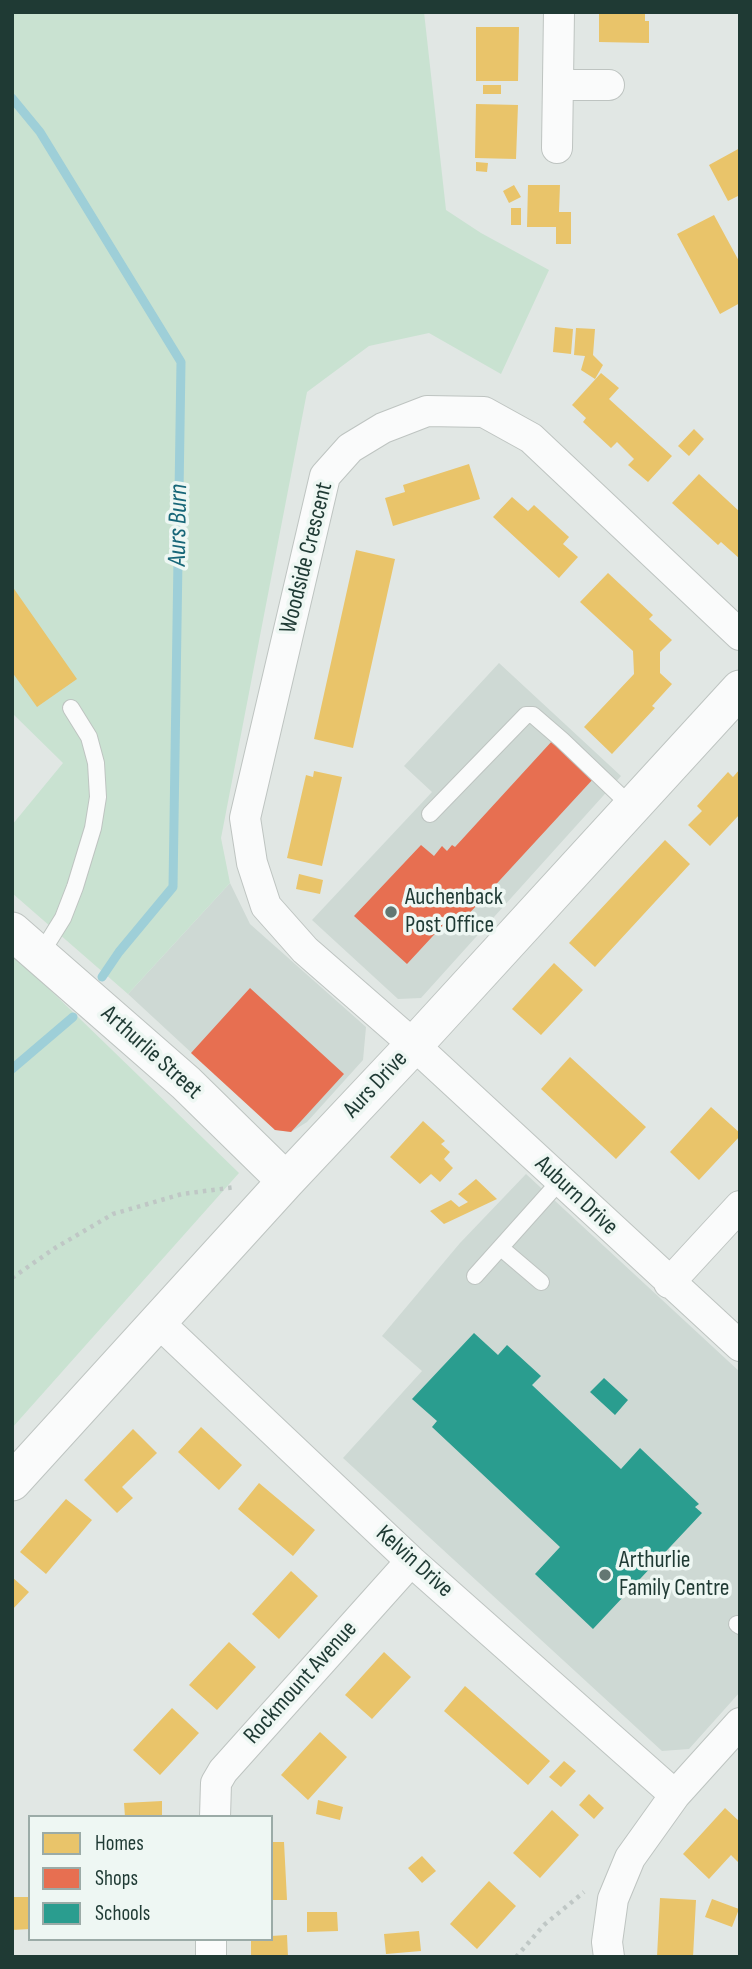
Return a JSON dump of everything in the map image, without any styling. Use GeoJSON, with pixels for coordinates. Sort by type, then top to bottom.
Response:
{"type":"FeatureCollection","features":[{"type":"Feature","properties":{"kind":"street"},"geometry":{"type":"LineString","coordinates":[[557,148],[559,12]]}},
{"type":"Feature","properties":{"kind":"street"},"geometry":{"type":"LineString","coordinates":[[558,85],[610,85]]}},
{"type":"Feature","properties":{"kind":"street","name":"Woodside Crescent"},"geometry":{"type":"LineString","coordinates":[[414,1045],[305,950],[266,906],[251,863],[245,818],[325,476],[350,448],[383,428],[427,411],[484,411],[531,438],[740,635]]}},
{"type":"Feature","properties":{"kind":"street","name":"Aurs Drive"},"geometry":{"type":"LineString","coordinates":[[12,1482],[740,688]]}},
{"type":"Feature","properties":{"kind":"street","name":"Arthurlie Street"},"geometry":{"type":"LineString","coordinates":[[12,931],[186,1083],[286,1181]]}},
{"type":"Feature","properties":{"kind":"street","name":"Auburn Drive"},"geometry":{"type":"LineString","coordinates":[[414,1045],[740,1346]]}},
{"type":"Feature","properties":{"kind":"street"},"geometry":{"type":"LineString","coordinates":[[669,1283],[740,1206]]}},
{"type":"Feature","properties":{"kind":"street","name":"Kelvin Drive"},"geometry":{"type":"LineString","coordinates":[[158,1322],[411,1561],[675,1795]]}},
{"type":"Feature","properties":{"kind":"street","name":"Rockmount Avenue"},"geometry":{"type":"LineString","coordinates":[[215,1815],[216,1783],[223,1771],[411,1561]]}},
{"type":"Feature","properties":{"kind":"street"},"geometry":{"type":"LineString","coordinates":[[609,1957],[607,1942],[613,1899],[626,1867],[675,1795],[740,1723]]}},
{"type":"Feature","properties":{"kind":"lane"},"geometry":{"type":"LineString","coordinates":[[40,955],[64,918],[93,828],[98,797],[96,763],[89,737],[71,708]]}},
{"type":"Feature","properties":{"kind":"lane"},"geometry":{"type":"LineString","coordinates":[[430,814],[526,715],[533,715],[562,740],[631,806]]}},
{"type":"Feature","properties":{"kind":"lane"},"geometry":{"type":"LineString","coordinates":[[475,1276],[561,1181]]}},
{"type":"Feature","properties":{"kind":"lane"},"geometry":{"type":"LineString","coordinates":[[501,1248],[541,1282]]}},
{"type":"Feature","properties":{"kind":"path"},"geometry":{"type":"LineString","coordinates":[[12,1278],[55,1248],[113,1214],[182,1194],[286,1181]]}},
{"type":"Feature","properties":{"kind":"path"},"geometry":{"type":"LineString","coordinates":[[516,1957],[544,1925],[588,1889]]}},
{"type":"Feature","properties":{"kind":"shaded area"},"geometry":{"type":"Polygon","coordinates":[[[499,663],[621,776],[421,998],[398,999],[312,920],[432,792],[404,766],[499,663]]]}},
{"type":"Feature","properties":{"kind":"shaded area"},"geometry":{"type":"Polygon","coordinates":[[[230,883],[250,924],[366,1027],[363,1060],[307,1122],[291,1132],[275,1130],[128,994],[230,883]]]}},
{"type":"Feature","properties":{"kind":"shaded area","name":"Arthurlie Family Centre"},"geometry":{"type":"Polygon","coordinates":[[[526,1174],[740,1372],[740,1692],[689,1749],[662,1751],[343,1458],[422,1371],[382,1336],[460,1243],[526,1174]]]}},
{"type":"Feature","properties":{"kind":"green space"},"geometry":{"type":"Polygon","coordinates":[[[12,12],[424,12],[446,210],[481,233],[549,270],[501,374],[429,333],[369,346],[307,392],[221,838],[230,883],[128,994],[12,893],[12,825],[63,763],[12,713],[12,12]]]}},
{"type":"Feature","properties":{"kind":"green space"},"geometry":{"type":"Polygon","coordinates":[[[12,953],[239,1173],[12,1428],[12,953]]]}},
{"type":"Feature","properties":{"kind":"building: Homes"},"geometry":{"type":"Polygon","coordinates":[[[599,12],[645,12],[645,21],[649,21],[649,43],[599,42],[599,12]]]}},
{"type":"Feature","properties":{"kind":"building: Homes"},"geometry":{"type":"Polygon","coordinates":[[[476,27],[519,27],[518,81],[476,81],[476,27]]]}},
{"type":"Feature","properties":{"kind":"building: Homes"},"geometry":{"type":"Polygon","coordinates":[[[483,85],[501,85],[501,94],[483,94],[483,85]]]}},
{"type":"Feature","properties":{"kind":"building: Homes"},"geometry":{"type":"Polygon","coordinates":[[[476,104],[518,105],[516,159],[475,158],[476,104]]]}},
{"type":"Feature","properties":{"kind":"building: Homes"},"geometry":{"type":"Polygon","coordinates":[[[740,148],[740,195],[728,201],[709,165],[740,148]]]}},
{"type":"Feature","properties":{"kind":"building: Homes"},"geometry":{"type":"Polygon","coordinates":[[[476,162],[488,163],[487,172],[476,171],[476,162]]]}},
{"type":"Feature","properties":{"kind":"building: Homes"},"geometry":{"type":"Polygon","coordinates":[[[514,185],[521,197],[509,203],[503,191],[514,185]]]}},
{"type":"Feature","properties":{"kind":"building: Homes"},"geometry":{"type":"Polygon","coordinates":[[[528,185],[560,185],[559,212],[571,212],[571,244],[556,244],[556,227],[527,227],[528,185]]]}},
{"type":"Feature","properties":{"kind":"building: Homes"},"geometry":{"type":"Polygon","coordinates":[[[511,208],[521,208],[521,225],[511,225],[511,208]]]}},
{"type":"Feature","properties":{"kind":"building: Homes"},"geometry":{"type":"Polygon","coordinates":[[[714,215],[740,263],[740,303],[720,314],[677,234],[714,215]]]}},
{"type":"Feature","properties":{"kind":"building: Homes"},"geometry":{"type":"Polygon","coordinates":[[[555,327],[573,329],[571,354],[553,352],[555,327]]]}},
{"type":"Feature","properties":{"kind":"building: Homes"},"geometry":{"type":"Polygon","coordinates":[[[576,328],[595,329],[593,355],[603,365],[595,379],[581,370],[585,356],[574,355],[576,328]]]}},
{"type":"Feature","properties":{"kind":"building: Homes"},"geometry":{"type":"Polygon","coordinates":[[[601,373],[619,388],[609,399],[672,456],[648,482],[628,465],[634,459],[617,442],[611,448],[583,422],[586,418],[572,405],[601,373]]]}},
{"type":"Feature","properties":{"kind":"building: Homes"},"geometry":{"type":"Polygon","coordinates":[[[694,429],[704,439],[689,456],[678,446],[694,429]]]}},
{"type":"Feature","properties":{"kind":"building: Homes"},"geometry":{"type":"Polygon","coordinates":[[[469,464],[480,499],[393,526],[385,498],[405,492],[403,485],[469,464]]]}},
{"type":"Feature","properties":{"kind":"building: Homes"},"geometry":{"type":"Polygon","coordinates":[[[699,474],[740,512],[740,559],[721,542],[718,545],[672,503],[699,474]]]}},
{"type":"Feature","properties":{"kind":"building: Homes"},"geometry":{"type":"Polygon","coordinates":[[[512,497],[528,511],[534,505],[569,537],[563,544],[578,557],[559,578],[493,517],[512,497]]]}},
{"type":"Feature","properties":{"kind":"building: Homes"},"geometry":{"type":"Polygon","coordinates":[[[356,550],[395,559],[353,748],[314,739],[356,550]]]}},
{"type":"Feature","properties":{"kind":"building: Homes"},"geometry":{"type":"Polygon","coordinates":[[[608,573],[653,615],[649,619],[672,640],[660,652],[660,673],[672,684],[652,706],[655,708],[612,754],[584,727],[634,674],[633,651],[580,602],[608,573]]]}},
{"type":"Feature","properties":{"kind":"building: Homes"},"geometry":{"type":"Polygon","coordinates":[[[12,586],[77,679],[37,707],[12,672],[12,586]]]}},
{"type":"Feature","properties":{"kind":"building: Homes"},"geometry":{"type":"Polygon","coordinates":[[[740,769],[740,814],[710,846],[688,825],[702,811],[697,806],[728,772],[733,777],[740,769]]]}},
{"type":"Feature","properties":{"kind":"building: Homes"},"geometry":{"type":"Polygon","coordinates":[[[314,771],[342,777],[322,866],[287,858],[306,775],[313,777],[314,771]]]}},
{"type":"Feature","properties":{"kind":"building: Homes"},"geometry":{"type":"Polygon","coordinates":[[[665,840],[690,864],[595,967],[569,943],[665,840]]]}},
{"type":"Feature","properties":{"kind":"building: Homes"},"geometry":{"type":"Polygon","coordinates":[[[299,874],[323,880],[320,894],[296,889],[299,874]]]}},
{"type":"Feature","properties":{"kind":"building: Homes"},"geometry":{"type":"Polygon","coordinates":[[[554,963],[583,990],[541,1035],[512,1009],[554,963]]]}},
{"type":"Feature","properties":{"kind":"building: Homes"},"geometry":{"type":"Polygon","coordinates":[[[570,1057],[646,1127],[616,1159],[541,1089],[570,1057]]]}},
{"type":"Feature","properties":{"kind":"building: Homes"},"geometry":{"type":"Polygon","coordinates":[[[711,1107],[740,1133],[740,1136],[699,1180],[670,1152],[711,1107]]]}},
{"type":"Feature","properties":{"kind":"building: Homes"},"geometry":{"type":"Polygon","coordinates":[[[423,1121],[445,1141],[441,1144],[450,1152],[444,1159],[453,1168],[440,1182],[431,1174],[420,1184],[390,1157],[423,1121]]]}},
{"type":"Feature","properties":{"kind":"building: Homes"},"geometry":{"type":"Polygon","coordinates":[[[476,1179],[497,1199],[444,1224],[430,1211],[451,1200],[459,1207],[468,1202],[458,1194],[476,1179]]]}},
{"type":"Feature","properties":{"kind":"building: Homes"},"geometry":{"type":"Polygon","coordinates":[[[201,1427],[242,1465],[219,1490],[178,1452],[201,1427]]]}},
{"type":"Feature","properties":{"kind":"building: Homes"},"geometry":{"type":"Polygon","coordinates":[[[133,1429],[157,1453],[122,1487],[133,1498],[117,1513],[84,1480],[133,1429]]]}},
{"type":"Feature","properties":{"kind":"building: Homes"},"geometry":{"type":"Polygon","coordinates":[[[259,1483],[315,1530],[293,1556],[238,1509],[259,1483]]]}},
{"type":"Feature","properties":{"kind":"building: Homes"},"geometry":{"type":"Polygon","coordinates":[[[66,1499],[92,1520],[46,1574],[20,1552],[66,1499]]]}},
{"type":"Feature","properties":{"kind":"building: Homes"},"geometry":{"type":"Polygon","coordinates":[[[291,1571],[318,1596],[279,1639],[252,1614],[291,1571]]]}},
{"type":"Feature","properties":{"kind":"building: Homes"},"geometry":{"type":"Polygon","coordinates":[[[12,1577],[29,1592],[12,1610],[12,1577]]]}},
{"type":"Feature","properties":{"kind":"building: Homes"},"geometry":{"type":"Polygon","coordinates":[[[229,1642],[256,1667],[217,1710],[189,1685],[229,1642]]]}},
{"type":"Feature","properties":{"kind":"building: Homes"},"geometry":{"type":"Polygon","coordinates":[[[384,1652],[411,1677],[372,1719],[345,1695],[384,1652]]]}},
{"type":"Feature","properties":{"kind":"building: Homes"},"geometry":{"type":"Polygon","coordinates":[[[465,1686],[550,1761],[528,1785],[444,1711],[465,1686]]]}},
{"type":"Feature","properties":{"kind":"building: Homes"},"geometry":{"type":"Polygon","coordinates":[[[172,1708],[199,1733],[160,1775],[133,1750],[172,1708]]]}},
{"type":"Feature","properties":{"kind":"building: Homes"},"geometry":{"type":"Polygon","coordinates":[[[320,1732],[347,1757],[308,1800],[281,1775],[320,1732]]]}},
{"type":"Feature","properties":{"kind":"building: Homes"},"geometry":{"type":"Polygon","coordinates":[[[564,1761],[576,1771],[561,1787],[549,1777],[564,1761]]]}},
{"type":"Feature","properties":{"kind":"building: Homes"},"geometry":{"type":"Polygon","coordinates":[[[589,1794],[604,1808],[594,1819],[579,1805],[589,1794]]]}},
{"type":"Feature","properties":{"kind":"building: Homes"},"geometry":{"type":"Polygon","coordinates":[[[318,1800],[343,1807],[340,1820],[316,1814],[318,1800]]]}},
{"type":"Feature","properties":{"kind":"building: Homes"},"geometry":{"type":"Polygon","coordinates":[[[162,1801],[162,1815],[125,1815],[124,1803],[162,1801]]]}},
{"type":"Feature","properties":{"kind":"building: Homes"},"geometry":{"type":"Polygon","coordinates":[[[725,1808],[740,1822],[740,1864],[731,1855],[709,1879],[683,1854],[725,1808]]]}},
{"type":"Feature","properties":{"kind":"building: Homes"},"geometry":{"type":"Polygon","coordinates":[[[552,1810],[579,1835],[540,1878],[513,1853],[552,1810]]]}},
{"type":"Feature","properties":{"kind":"building: Homes"},"geometry":{"type":"Polygon","coordinates":[[[273,1842],[284,1842],[287,1900],[273,1900],[273,1842]]]}},
{"type":"Feature","properties":{"kind":"building: Homes"},"geometry":{"type":"Polygon","coordinates":[[[422,1856],[436,1871],[422,1883],[408,1868],[422,1856]]]}},
{"type":"Feature","properties":{"kind":"building: Homes"},"geometry":{"type":"Polygon","coordinates":[[[489,1881],[516,1906],[477,1949],[450,1924],[489,1881]]]}},
{"type":"Feature","properties":{"kind":"building: Homes"},"geometry":{"type":"Polygon","coordinates":[[[12,1897],[28,1897],[28,1929],[12,1930],[12,1897]]]}},
{"type":"Feature","properties":{"kind":"building: Homes"},"geometry":{"type":"Polygon","coordinates":[[[660,1898],[696,1900],[693,1957],[657,1957],[660,1898]]]}},
{"type":"Feature","properties":{"kind":"building: Homes"},"geometry":{"type":"Polygon","coordinates":[[[712,1899],[739,1909],[732,1927],[705,1917],[712,1899]]]}},
{"type":"Feature","properties":{"kind":"building: Homes"},"geometry":{"type":"Polygon","coordinates":[[[307,1912],[337,1912],[338,1931],[307,1932],[307,1912]]]}},
{"type":"Feature","properties":{"kind":"building: Homes"},"geometry":{"type":"Polygon","coordinates":[[[419,1931],[421,1951],[386,1954],[384,1934],[419,1931]]]}},
{"type":"Feature","properties":{"kind":"building: Homes"},"geometry":{"type":"Polygon","coordinates":[[[287,1935],[288,1957],[251,1957],[251,1941],[273,1941],[273,1936],[287,1935]]]}},
{"type":"Feature","properties":{"kind":"building: Shops"},"geometry":{"type":"Polygon","coordinates":[[[553,740],[594,778],[453,931],[444,924],[407,964],[354,916],[421,845],[434,856],[442,846],[447,851],[452,845],[455,847],[553,740]]]}},
{"type":"Feature","properties":{"kind":"building: Shops"},"geometry":{"type":"Polygon","coordinates":[[[250,988],[344,1074],[291,1132],[275,1130],[191,1053],[250,988]]]}},
{"type":"Feature","properties":{"kind":"building: Schools"},"geometry":{"type":"Polygon","coordinates":[[[474,1333],[498,1355],[507,1345],[541,1376],[532,1385],[621,1469],[640,1448],[699,1504],[695,1507],[702,1513],[593,1629],[535,1574],[560,1547],[432,1427],[437,1421],[412,1399],[474,1333]]]}},
{"type":"Feature","properties":{"kind":"building: Schools"},"geometry":{"type":"Polygon","coordinates":[[[604,1378],[628,1400],[615,1415],[590,1392],[604,1378]]]}},
{"type":"Feature","properties":{"kind":"waterway","name":"Aurs Burn"},"geometry":{"type":"LineString","coordinates":[[12,98],[40,132],[181,362],[173,887],[119,952],[102,977]]}},
{"type":"Feature","properties":{"kind":"waterway","name":"Aurs Burn"},"geometry":{"type":"LineString","coordinates":[[12,1069],[73,1017]]}},
{"type":"Feature","properties":{"kind":"place","name":"Auchenback Post Office"},"geometry":{"type":"Point","coordinates":[391,912]}},
{"type":"Feature","properties":{"kind":"place","name":"Arthurlie Family Centre"},"geometry":{"type":"Point","coordinates":[605,1575]}}]}
